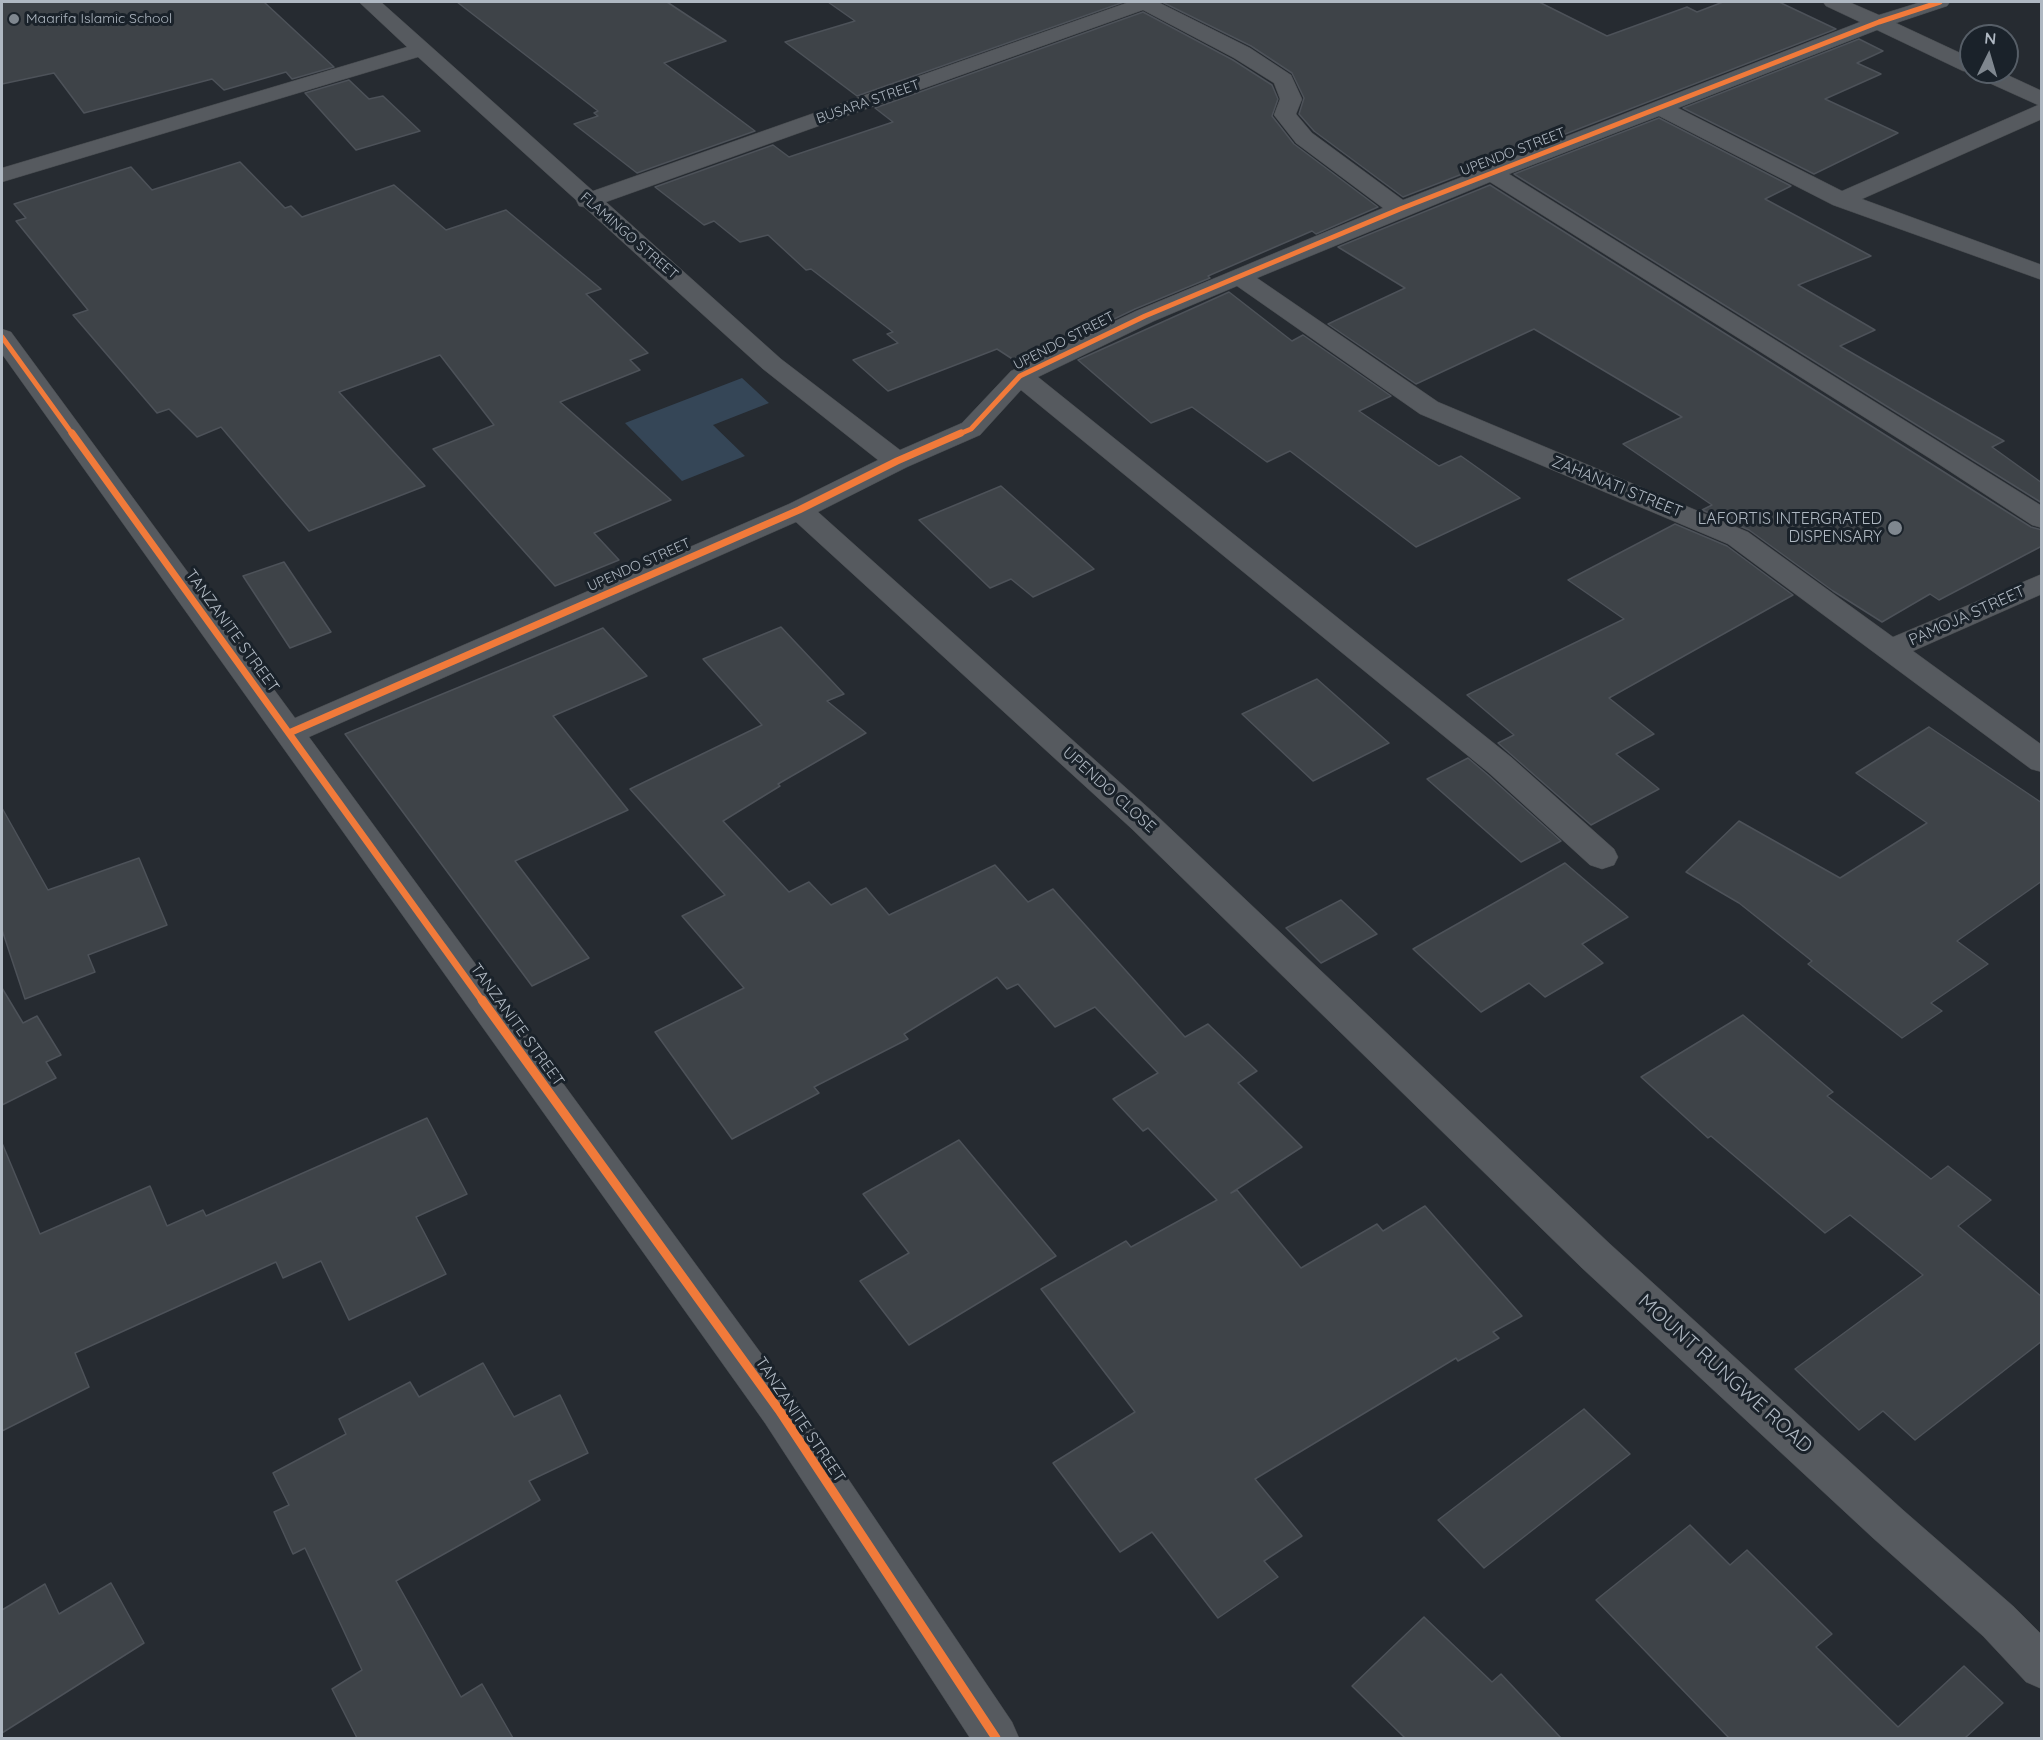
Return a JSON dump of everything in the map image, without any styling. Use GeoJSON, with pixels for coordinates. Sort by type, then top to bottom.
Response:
{"type":"FeatureCollection","features":[{"type":"Feature","properties":{"kind":"street"},"geometry":{"type":"LineString","coordinates":[[1145,2],[1242,53],[1283,80],[1291,99],[1285,115],[1304,138],[1400,209]]}},
{"type":"Feature","properties":{"kind":"street","name":"BUSARA STREET"},"geometry":{"type":"LineString","coordinates":[[587,201],[1145,2]]}},
{"type":"Feature","properties":{"kind":"street"},"geometry":{"type":"LineString","coordinates":[[1833,2],[1959,60]]}},
{"type":"Feature","properties":{"kind":"street","name":"UPENDO STREET"},"geometry":{"type":"LineString","coordinates":[[289,733],[799,510],[897,461],[971,429],[1020,376],[1145,316],[1400,209],[1879,22],[1940,2]]}},
{"type":"Feature","properties":{"kind":"street","name":"FLAMINGO STREET"},"geometry":{"type":"LineString","coordinates":[[379,3],[423,48],[587,201],[772,364],[897,461]]}},
{"type":"Feature","properties":{"kind":"street"},"geometry":{"type":"LineString","coordinates":[[2,175],[423,48]]}},
{"type":"Feature","properties":{"kind":"street"},"geometry":{"type":"LineString","coordinates":[[2008,84],[2042,100]]}},
{"type":"Feature","properties":{"kind":"street"},"geometry":{"type":"LineString","coordinates":[[1661,108],[1841,200],[2042,273]]}},
{"type":"Feature","properties":{"kind":"street"},"geometry":{"type":"LineString","coordinates":[[1841,200],[2042,111]]}},
{"type":"Feature","properties":{"kind":"street"},"geometry":{"type":"LineString","coordinates":[[1493,174],[2042,519]]}},
{"type":"Feature","properties":{"kind":"street","name":"ZAHANATI STREET"},"geometry":{"type":"LineString","coordinates":[[1238,276],[1429,408],[1541,457],[1641,495],[1738,538],[2042,761]]}},
{"type":"Feature","properties":{"kind":"street","name":"TANZANITE STREET"},"geometry":{"type":"LineString","coordinates":[[2,337],[779,1410],[996,1738]]}},
{"type":"Feature","properties":{"kind":"street"},"geometry":{"type":"LineString","coordinates":[[1020,376],[1500,765],[1602,856]]}},
{"type":"Feature","properties":{"kind":"street","name":"UPENDO CLOSE"},"geometry":{"type":"LineString","coordinates":[[799,510],[1143,821],[1410,1080]]}},
{"type":"Feature","properties":{"kind":"street","name":"PAMOJA STREET"},"geometry":{"type":"LineString","coordinates":[[1892,649],[2042,583]]}},
{"type":"Feature","properties":{"kind":"street","name":"MOUNT RUNGWE ROAD"},"geometry":{"type":"LineString","coordinates":[[1410,1080],[1596,1256],[1888,1524],[1998,1621],[2042,1667]]}},
{"type":"Feature","properties":{"kind":"water"},"geometry":{"type":"Polygon","coordinates":[[[742,378],[769,403],[713,425],[745,456],[682,481],[625,423],[742,378]]]}},
{"type":"Feature","properties":{"kind":"building"},"geometry":{"type":"Polygon","coordinates":[[[2,2],[264,2],[334,67],[292,79],[286,72],[224,90],[212,79],[84,113],[54,73],[2,84],[2,2]]]}},
{"type":"Feature","properties":{"kind":"building"},"geometry":{"type":"Polygon","coordinates":[[[457,2],[667,2],[726,41],[664,63],[755,131],[637,173],[574,124],[598,116],[594,113],[598,111],[457,2]]]}},
{"type":"Feature","properties":{"kind":"building"},"geometry":{"type":"Polygon","coordinates":[[[828,2],[1124,2],[857,96],[785,42],[855,21],[828,2]]]}},
{"type":"Feature","properties":{"kind":"building"},"geometry":{"type":"Polygon","coordinates":[[[1162,2],[1539,2],[1607,36],[1687,7],[1697,12],[1723,2],[1779,2],[1836,29],[1403,197],[1314,131],[1299,114],[1304,98],[1292,73],[1251,46],[1162,2]]]}},
{"type":"Feature","properties":{"kind":"building"},"geometry":{"type":"Polygon","coordinates":[[[1143,12],[1233,60],[1272,85],[1278,99],[1272,116],[1294,144],[1378,207],[1316,234],[1312,231],[1208,276],[1210,278],[1135,309],[1060,345],[1056,341],[1017,362],[997,349],[888,391],[853,360],[898,343],[887,334],[893,332],[811,269],[806,270],[768,235],[740,242],[714,221],[704,225],[655,187],[773,145],[789,157],[893,122],[875,108],[1143,12]]]}},
{"type":"Feature","properties":{"kind":"building"},"geometry":{"type":"Polygon","coordinates":[[[1859,39],[1883,51],[1857,63],[1881,74],[1825,99],[1898,133],[1814,174],[1683,108],[1859,39]]]}},
{"type":"Feature","properties":{"kind":"building"},"geometry":{"type":"Polygon","coordinates":[[[349,80],[369,99],[383,96],[420,131],[356,150],[305,93],[349,80]]]}},
{"type":"Feature","properties":{"kind":"building"},"geometry":{"type":"Polygon","coordinates":[[[1659,118],[1791,186],[1765,199],[1871,256],[1798,285],[1875,330],[1840,346],[2004,441],[1992,447],[2042,483],[2042,503],[1514,174],[1659,118]]]}},
{"type":"Feature","properties":{"kind":"building"},"geometry":{"type":"Polygon","coordinates":[[[240,162],[285,208],[291,206],[302,217],[394,185],[446,230],[506,210],[601,289],[586,294],[648,353],[630,360],[640,370],[560,402],[671,500],[594,533],[619,560],[555,586],[433,449],[494,425],[440,355],[339,392],[425,486],[309,531],[221,427],[197,437],[169,409],[157,413],[73,315],[88,310],[16,221],[26,218],[14,204],[131,167],[152,190],[240,162]]]}},
{"type":"Feature","properties":{"kind":"building"},"geometry":{"type":"Polygon","coordinates":[[[1490,185],[2031,527],[2042,530],[2042,546],[1939,600],[1930,594],[1882,622],[1833,591],[1749,530],[1702,510],[1712,505],[1623,444],[1682,417],[1534,329],[1416,384],[1328,324],[1405,288],[1338,247],[1490,185]]]}},
{"type":"Feature","properties":{"kind":"building"},"geometry":{"type":"Polygon","coordinates":[[[1229,292],[1292,341],[1303,335],[1391,396],[1359,411],[1439,466],[1461,456],[1520,498],[1416,547],[1290,451],[1267,462],[1192,407],[1151,423],[1078,360],[1229,292]]]}},
{"type":"Feature","properties":{"kind":"building"},"geometry":{"type":"Polygon","coordinates":[[[1001,486],[1094,569],[1033,597],[1011,579],[990,588],[919,520],[1001,486]]]}},
{"type":"Feature","properties":{"kind":"building"},"geometry":{"type":"Polygon","coordinates":[[[1675,524],[1727,546],[1793,595],[1609,698],[1654,734],[1616,754],[1659,789],[1591,825],[1498,743],[1514,735],[1467,695],[1624,619],[1568,580],[1675,524]]]}},
{"type":"Feature","properties":{"kind":"building"},"geometry":{"type":"Polygon","coordinates":[[[284,562],[331,632],[290,648],[243,576],[284,562]]]}},
{"type":"Feature","properties":{"kind":"building"},"geometry":{"type":"Polygon","coordinates":[[[781,627],[844,694],[827,701],[866,733],[778,784],[780,786],[723,821],[789,892],[809,882],[831,905],[866,888],[889,915],[995,865],[1028,902],[1053,889],[1185,1037],[1208,1024],[1257,1071],[1238,1083],[1302,1147],[1231,1193],[1237,1190],[1301,1268],[1377,1224],[1383,1231],[1425,1206],[1522,1316],[1493,1332],[1499,1338],[1458,1361],[1456,1358],[1255,1479],[1302,1536],[1264,1561],[1278,1577],[1218,1618],[1152,1532],[1120,1552],[1053,1463],[1135,1412],[1041,1289],[1126,1241],[1131,1247],[1217,1200],[1148,1128],[1143,1131],[1113,1099],[1158,1073],[1095,1007],[1055,1027],[1018,984],[1007,989],[997,977],[904,1034],[908,1039],[814,1087],[819,1093],[732,1139],[655,1032],[744,988],[682,916],[725,895],[630,789],[762,725],[703,659],[781,627]]]}},
{"type":"Feature","properties":{"kind":"building"},"geometry":{"type":"Polygon","coordinates":[[[603,628],[647,676],[553,716],[628,810],[515,861],[589,958],[532,986],[345,734],[603,628]]]}},
{"type":"Feature","properties":{"kind":"building"},"geometry":{"type":"Polygon","coordinates":[[[1317,679],[1389,743],[1313,781],[1242,714],[1317,679]]]}},
{"type":"Feature","properties":{"kind":"building"},"geometry":{"type":"Polygon","coordinates":[[[1929,727],[2042,803],[2042,881],[1957,941],[1988,964],[1931,1003],[1942,1011],[1902,1038],[1808,964],[1812,961],[1739,903],[1686,872],[1739,821],[1840,878],[1927,823],[1856,773],[1929,727]]]}},
{"type":"Feature","properties":{"kind":"building"},"geometry":{"type":"Polygon","coordinates":[[[1468,758],[1561,841],[1521,862],[1427,779],[1468,758]]]}},
{"type":"Feature","properties":{"kind":"building"},"geometry":{"type":"Polygon","coordinates":[[[2,808],[48,890],[139,858],[167,925],[88,955],[95,972],[25,999],[2,930],[2,808]]]}},
{"type":"Feature","properties":{"kind":"building"},"geometry":{"type":"Polygon","coordinates":[[[1565,863],[1628,917],[1582,944],[1603,963],[1545,997],[1529,983],[1481,1012],[1413,949],[1565,863]]]}},
{"type":"Feature","properties":{"kind":"building"},"geometry":{"type":"Polygon","coordinates":[[[1341,900],[1377,934],[1321,963],[1286,928],[1341,900]]]}},
{"type":"Feature","properties":{"kind":"building"},"geometry":{"type":"Polygon","coordinates":[[[2,988],[23,1023],[37,1016],[61,1055],[46,1062],[56,1078],[2,1105],[2,988]]]}},
{"type":"Feature","properties":{"kind":"building"},"geometry":{"type":"Polygon","coordinates":[[[1743,1015],[1833,1092],[1827,1096],[1931,1179],[1948,1166],[1991,1200],[1958,1226],[2042,1297],[2042,1341],[1915,1440],[1883,1411],[1859,1430],[1795,1369],[1923,1275],[1850,1215],[1825,1233],[1711,1136],[1708,1138],[1641,1077],[1743,1015]]]}},
{"type":"Feature","properties":{"kind":"building"},"geometry":{"type":"Polygon","coordinates":[[[427,1118],[467,1194],[416,1217],[446,1274],[349,1320],[321,1261],[283,1278],[276,1262],[75,1353],[89,1387],[2,1431],[2,1143],[40,1234],[150,1186],[167,1226],[203,1210],[206,1216],[427,1118]]]}},
{"type":"Feature","properties":{"kind":"building"},"geometry":{"type":"Polygon","coordinates":[[[959,1140],[1056,1256],[909,1345],[860,1281],[909,1253],[863,1194],[959,1140]]]}},
{"type":"Feature","properties":{"kind":"building"},"geometry":{"type":"Polygon","coordinates":[[[483,1363],[514,1417],[560,1395],[588,1453],[529,1481],[540,1500],[396,1581],[461,1697],[482,1684],[513,1738],[357,1738],[332,1689],[362,1670],[305,1548],[293,1554],[274,1512],[289,1505],[273,1473],[346,1434],[339,1419],[410,1382],[419,1397],[483,1363]]]}},
{"type":"Feature","properties":{"kind":"building"},"geometry":{"type":"Polygon","coordinates":[[[1584,1409],[1630,1454],[1484,1568],[1438,1520],[1584,1409]]]}},
{"type":"Feature","properties":{"kind":"building"},"geometry":{"type":"Polygon","coordinates":[[[1690,1525],[1730,1565],[1747,1550],[1832,1634],[1816,1647],[1898,1727],[1964,1666],[2003,1703],[1965,1738],[1729,1738],[1596,1600],[1690,1525]]]}},
{"type":"Feature","properties":{"kind":"building"},"geometry":{"type":"Polygon","coordinates":[[[111,1583],[144,1643],[2,1733],[2,1610],[45,1584],[59,1614],[111,1583]]]}},
{"type":"Feature","properties":{"kind":"building"},"geometry":{"type":"Polygon","coordinates":[[[1424,1617],[1492,1682],[1501,1674],[1561,1738],[1405,1738],[1352,1686],[1424,1617]]]}},
{"type":"Feature","properties":{"kind":"cycle path"},"geometry":{"type":"LineString","coordinates":[[289,733],[799,510],[897,461],[971,429],[1020,376],[1145,316],[1400,209],[1879,22],[1940,2]]}},
{"type":"Feature","properties":{"kind":"cycle path"},"geometry":{"type":"LineString","coordinates":[[2,337],[779,1410],[996,1738]]}},
{"type":"Feature","properties":{"kind":"place","name":"Maarifa Islamic School"},"geometry":{"type":"Point","coordinates":[14,19]}},
{"type":"Feature","properties":{"kind":"place","name":"LAFORTIS INTERGRATED DISPENSARY"},"geometry":{"type":"Point","coordinates":[1895,528]}}]}
